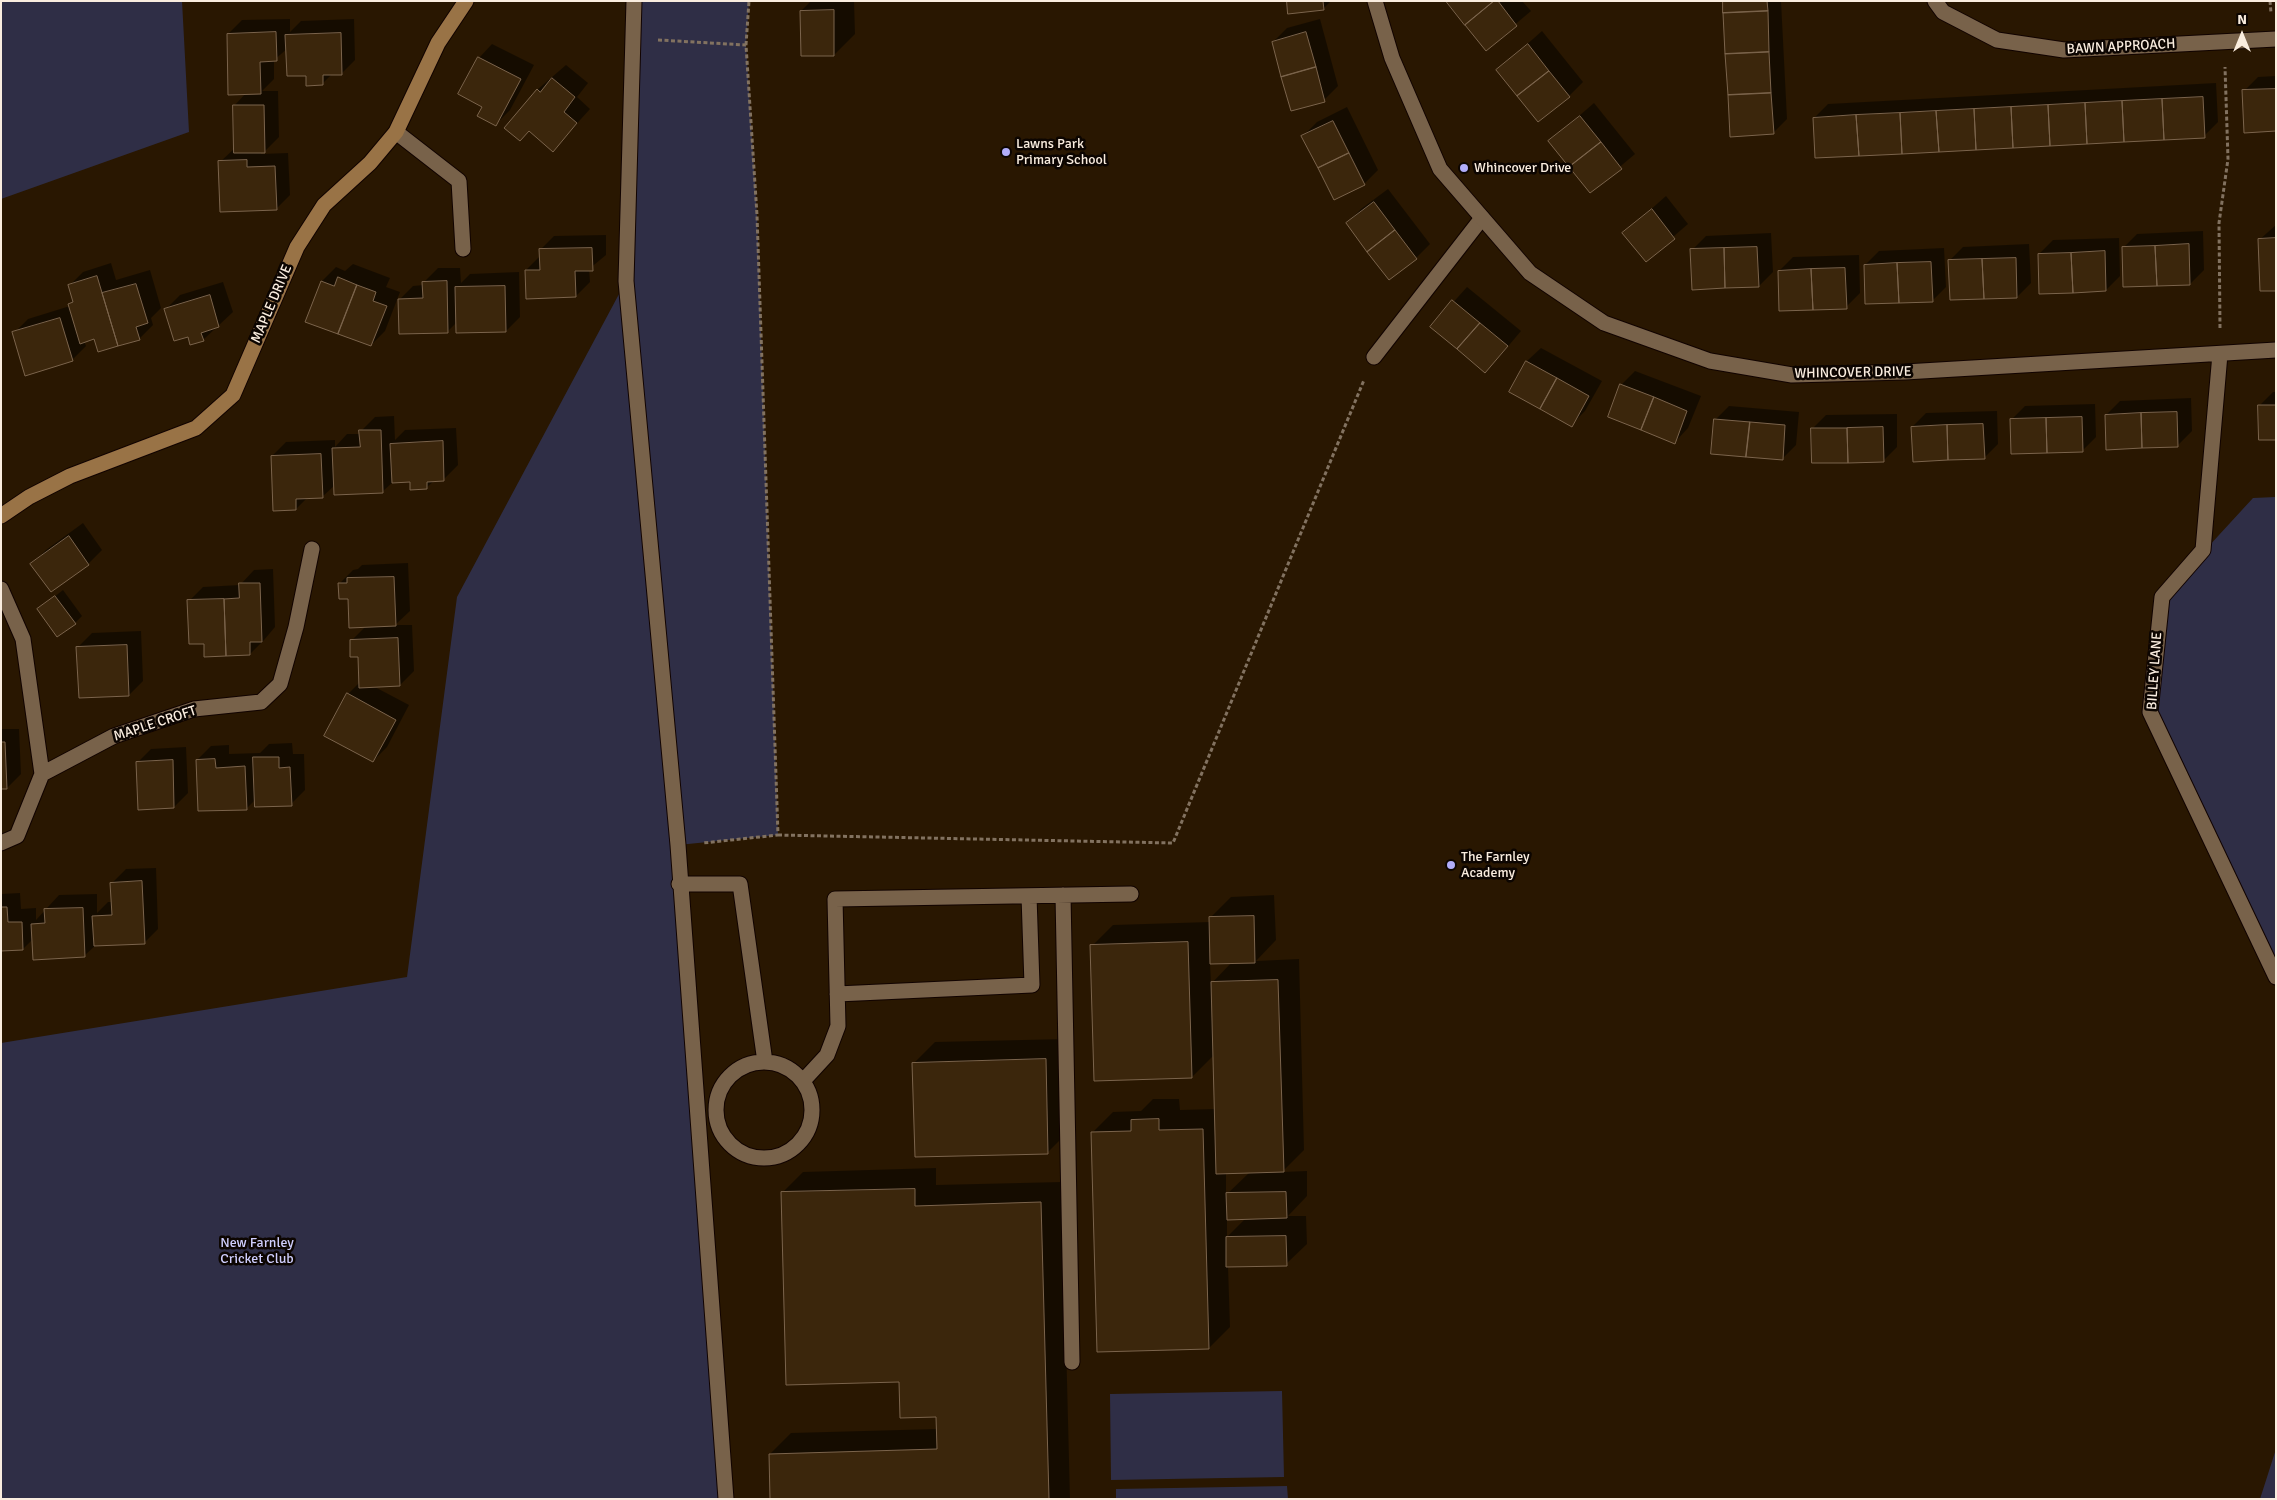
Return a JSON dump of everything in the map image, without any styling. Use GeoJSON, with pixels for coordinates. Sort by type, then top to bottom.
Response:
{"type":"FeatureCollection","features":[{"type":"Feature","properties":{"kind":"street","name":"MAPLE DRIVE"},"geometry":{"type":"LineString","coordinates":[[1,516],[29,497],[70,476],[196,428],[233,394],[297,247],[324,205],[370,163],[396,132],[438,43],[466,1]]}},
{"type":"Feature","properties":{"kind":"street"},"geometry":{"type":"LineString","coordinates":[[634,1],[626,281],[678,845],[726,1499]]}},
{"type":"Feature","properties":{"kind":"street","name":"WHINCOVER DRIVE"},"geometry":{"type":"LineString","coordinates":[[1375,1],[1392,58],[1440,168],[1530,273],[1604,323],[1710,361],[1792,375],[1905,372],[2276,350]]}},
{"type":"Feature","properties":{"kind":"street","name":"BAWN APPROACH"},"geometry":{"type":"LineString","coordinates":[[1939,7],[1996,40],[2064,50],[2276,39]]}},
{"type":"Feature","properties":{"kind":"street"},"geometry":{"type":"LineString","coordinates":[[396,132],[459,181],[464,249]]}},
{"type":"Feature","properties":{"kind":"street"},"geometry":{"type":"LineString","coordinates":[[1374,356],[1482,218]]}},
{"type":"Feature","properties":{"kind":"street","name":"BILLEY LANE"},"geometry":{"type":"LineString","coordinates":[[2220,354],[2203,550],[2162,597],[2150,712],[2276,976]]}},
{"type":"Feature","properties":{"kind":"street","name":"MAPLE CROFT"},"geometry":{"type":"LineString","coordinates":[[42,774],[114,736],[194,709],[261,702],[280,684],[296,627],[312,549]]}},
{"type":"Feature","properties":{"kind":"street"},"geometry":{"type":"LineString","coordinates":[[1,589],[23,639],[42,774],[17,836],[1,843]]}},
{"type":"Feature","properties":{"kind":"street"},"geometry":{"type":"LineString","coordinates":[[680,884],[740,884],[765,1062]]}},
{"type":"Feature","properties":{"kind":"street"},"geometry":{"type":"LineString","coordinates":[[804,1081],[827,1055],[838,1026],[835,899],[1131,894]]}},
{"type":"Feature","properties":{"kind":"street"},"geometry":{"type":"LineString","coordinates":[[1063,895],[1072,1362]]}},
{"type":"Feature","properties":{"kind":"street"},"geometry":{"type":"LineString","coordinates":[[837,994],[1032,985],[1029,896]]}},
{"type":"Feature","properties":{"kind":"street"},"geometry":{"type":"LineString","coordinates":[[765,1062],[772,1062],[789,1068],[804,1081],[812,1098],[812,1119],[804,1138],[789,1152],[769,1158],[748,1156],[733,1148],[722,1134],[716,1118],[716,1100],[723,1084],[736,1071],[753,1063],[765,1062]]}},
{"type":"Feature","properties":{"kind":"path"},"geometry":{"type":"LineString","coordinates":[[749,1],[746,45],[757,215],[778,835]]}},
{"type":"Feature","properties":{"kind":"path"},"geometry":{"type":"LineString","coordinates":[[633,38],[746,45]]}},
{"type":"Feature","properties":{"kind":"path"},"geometry":{"type":"LineString","coordinates":[[2220,354],[2218,223],[2228,159],[2224,42]]}},
{"type":"Feature","properties":{"kind":"path"},"geometry":{"type":"LineString","coordinates":[[678,845],[778,835],[1173,844],[1374,356]]}},
{"type":"Feature","properties":{"kind":"green space"},"geometry":{"type":"Polygon","coordinates":[[[1,1],[182,1],[189,132],[1,199],[1,1]]]}},
{"type":"Feature","properties":{"kind":"green space","name":"New Farnley Cricket Club"},"geometry":{"type":"Polygon","coordinates":[[[634,1],[749,1],[746,45],[757,215],[778,835],[678,845],[726,1499],[1,1499],[1,1043],[407,977],[457,597],[626,281],[634,1]]]}},
{"type":"Feature","properties":{"kind":"green space"},"geometry":{"type":"Polygon","coordinates":[[[2276,497],[2276,977],[2150,712],[2162,597],[2253,498],[2276,497]]]}},
{"type":"Feature","properties":{"kind":"green space"},"geometry":{"type":"Polygon","coordinates":[[[1282,1391],[1284,1477],[1111,1480],[1110,1394],[1282,1391]]]}},
{"type":"Feature","properties":{"kind":"green space"},"geometry":{"type":"Polygon","coordinates":[[[2276,1449],[2276,1499],[2260,1499],[2276,1449]]]}},
{"type":"Feature","properties":{"kind":"green space"},"geometry":{"type":"Polygon","coordinates":[[[1287,1486],[1288,1499],[1116,1499],[1116,1489],[1287,1486]]]}},
{"type":"Feature","properties":{"kind":"building"},"geometry":{"type":"Polygon","coordinates":[[[1287,1],[1323,1],[1324,10],[1288,14],[1287,1]]]}},
{"type":"Feature","properties":{"kind":"building"},"geometry":{"type":"Polygon","coordinates":[[[1446,1],[1494,1],[1465,25],[1446,1]]]}},
{"type":"Feature","properties":{"kind":"building"},"geometry":{"type":"Polygon","coordinates":[[[1494,1],[1498,1],[1517,26],[1486,51],[1465,25],[1494,1]]]}},
{"type":"Feature","properties":{"kind":"building"},"geometry":{"type":"Polygon","coordinates":[[[1723,1],[1767,1],[1768,11],[1723,13],[1723,1]]]}},
{"type":"Feature","properties":{"kind":"building"},"geometry":{"type":"Polygon","coordinates":[[[834,10],[834,56],[801,56],[800,11],[834,10]]]}},
{"type":"Feature","properties":{"kind":"building"},"geometry":{"type":"Polygon","coordinates":[[[1768,11],[1769,52],[1725,54],[1723,13],[1768,11]]]}},
{"type":"Feature","properties":{"kind":"building"},"geometry":{"type":"Polygon","coordinates":[[[276,32],[277,61],[260,62],[261,94],[228,95],[227,34],[276,32]]]}},
{"type":"Feature","properties":{"kind":"building"},"geometry":{"type":"Polygon","coordinates":[[[1306,32],[1316,67],[1281,77],[1272,42],[1306,32]]]}},
{"type":"Feature","properties":{"kind":"building"},"geometry":{"type":"Polygon","coordinates":[[[341,33],[342,75],[323,75],[323,85],[306,86],[306,76],[287,76],[285,35],[341,33]]]}},
{"type":"Feature","properties":{"kind":"building"},"geometry":{"type":"Polygon","coordinates":[[[1528,44],[1549,71],[1517,96],[1496,70],[1528,44]]]}},
{"type":"Feature","properties":{"kind":"building"},"geometry":{"type":"Polygon","coordinates":[[[1769,52],[1771,93],[1728,95],[1725,54],[1769,52]]]}},
{"type":"Feature","properties":{"kind":"building"},"geometry":{"type":"Polygon","coordinates":[[[478,57],[521,79],[496,126],[477,116],[482,107],[458,94],[478,57]]]}},
{"type":"Feature","properties":{"kind":"building"},"geometry":{"type":"Polygon","coordinates":[[[1316,67],[1325,102],[1291,111],[1281,77],[1316,67]]]}},
{"type":"Feature","properties":{"kind":"building"},"geometry":{"type":"Polygon","coordinates":[[[1549,71],[1570,97],[1538,122],[1517,96],[1549,71]]]}},
{"type":"Feature","properties":{"kind":"building"},"geometry":{"type":"Polygon","coordinates":[[[552,78],[575,97],[564,112],[577,123],[553,152],[529,131],[520,141],[504,128],[537,89],[540,92],[552,78]]]}},
{"type":"Feature","properties":{"kind":"building"},"geometry":{"type":"Polygon","coordinates":[[[2276,89],[2276,131],[2244,133],[2242,90],[2276,89]]]}},
{"type":"Feature","properties":{"kind":"building"},"geometry":{"type":"Polygon","coordinates":[[[1771,93],[1774,134],[1730,137],[1728,95],[1771,93]]]}},
{"type":"Feature","properties":{"kind":"building"},"geometry":{"type":"Polygon","coordinates":[[[2203,97],[2205,138],[2164,140],[2162,99],[2203,97]]]}},
{"type":"Feature","properties":{"kind":"building"},"geometry":{"type":"Polygon","coordinates":[[[2162,99],[2164,140],[2124,142],[2122,101],[2162,99]]]}},
{"type":"Feature","properties":{"kind":"building"},"geometry":{"type":"Polygon","coordinates":[[[2122,101],[2124,142],[2087,144],[2085,103],[2122,101]]]}},
{"type":"Feature","properties":{"kind":"building"},"geometry":{"type":"Polygon","coordinates":[[[2085,103],[2087,144],[2050,146],[2048,105],[2085,103]]]}},
{"type":"Feature","properties":{"kind":"building"},"geometry":{"type":"Polygon","coordinates":[[[233,105],[264,105],[265,153],[234,153],[233,105]]]}},
{"type":"Feature","properties":{"kind":"building"},"geometry":{"type":"Polygon","coordinates":[[[2048,105],[2050,146],[2013,148],[2011,107],[2048,105]]]}},
{"type":"Feature","properties":{"kind":"building"},"geometry":{"type":"Polygon","coordinates":[[[2011,107],[2013,148],[1976,150],[1974,109],[2011,107]]]}},
{"type":"Feature","properties":{"kind":"building"},"geometry":{"type":"Polygon","coordinates":[[[1974,109],[1976,150],[1939,152],[1936,111],[1974,109]]]}},
{"type":"Feature","properties":{"kind":"building"},"geometry":{"type":"Polygon","coordinates":[[[1936,111],[1939,152],[1902,154],[1900,113],[1936,111]]]}},
{"type":"Feature","properties":{"kind":"building"},"geometry":{"type":"Polygon","coordinates":[[[1900,113],[1902,154],[1859,156],[1856,115],[1900,113]]]}},
{"type":"Feature","properties":{"kind":"building"},"geometry":{"type":"Polygon","coordinates":[[[1856,115],[1859,156],[1815,158],[1813,118],[1856,115]]]}},
{"type":"Feature","properties":{"kind":"building"},"geometry":{"type":"Polygon","coordinates":[[[1580,116],[1601,142],[1569,167],[1548,141],[1580,116]]]}},
{"type":"Feature","properties":{"kind":"building"},"geometry":{"type":"Polygon","coordinates":[[[1333,121],[1349,153],[1318,168],[1301,136],[1333,121]]]}},
{"type":"Feature","properties":{"kind":"building"},"geometry":{"type":"Polygon","coordinates":[[[1601,142],[1622,169],[1590,193],[1569,167],[1601,142]]]}},
{"type":"Feature","properties":{"kind":"building"},"geometry":{"type":"Polygon","coordinates":[[[1349,153],[1365,185],[1334,200],[1318,168],[1349,153]]]}},
{"type":"Feature","properties":{"kind":"building"},"geometry":{"type":"Polygon","coordinates":[[[247,160],[247,167],[275,166],[277,210],[220,212],[218,161],[247,160]]]}},
{"type":"Feature","properties":{"kind":"building"},"geometry":{"type":"Polygon","coordinates":[[[1374,202],[1395,230],[1367,252],[1346,223],[1374,202]]]}},
{"type":"Feature","properties":{"kind":"building"},"geometry":{"type":"Polygon","coordinates":[[[1652,209],[1675,239],[1646,262],[1622,233],[1652,209]]]}},
{"type":"Feature","properties":{"kind":"building"},"geometry":{"type":"Polygon","coordinates":[[[1395,230],[1417,259],[1389,280],[1367,252],[1395,230]]]}},
{"type":"Feature","properties":{"kind":"building"},"geometry":{"type":"Polygon","coordinates":[[[2276,238],[2276,291],[2260,291],[2258,239],[2276,238]]]}},
{"type":"Feature","properties":{"kind":"building"},"geometry":{"type":"Polygon","coordinates":[[[2189,244],[2190,285],[2157,286],[2155,246],[2189,244]]]}},
{"type":"Feature","properties":{"kind":"building"},"geometry":{"type":"Polygon","coordinates":[[[2155,246],[2157,286],[2123,287],[2122,247],[2155,246]]]}},
{"type":"Feature","properties":{"kind":"building"},"geometry":{"type":"Polygon","coordinates":[[[1757,247],[1759,287],[1725,288],[1724,248],[1757,247]]]}},
{"type":"Feature","properties":{"kind":"building"},"geometry":{"type":"Polygon","coordinates":[[[592,248],[593,271],[575,271],[576,297],[526,299],[525,270],[540,270],[539,249],[592,248]]]}},
{"type":"Feature","properties":{"kind":"building"},"geometry":{"type":"Polygon","coordinates":[[[1724,248],[1725,288],[1692,290],[1690,249],[1724,248]]]}},
{"type":"Feature","properties":{"kind":"building"},"geometry":{"type":"Polygon","coordinates":[[[2105,251],[2106,291],[2073,293],[2071,253],[2105,251]]]}},
{"type":"Feature","properties":{"kind":"building"},"geometry":{"type":"Polygon","coordinates":[[[2071,253],[2073,293],[2039,294],[2038,254],[2071,253]]]}},
{"type":"Feature","properties":{"kind":"building"},"geometry":{"type":"Polygon","coordinates":[[[2016,258],[2017,298],[1984,299],[1982,259],[2016,258]]]}},
{"type":"Feature","properties":{"kind":"building"},"geometry":{"type":"Polygon","coordinates":[[[1982,259],[1984,299],[1950,300],[1948,260],[1982,259]]]}},
{"type":"Feature","properties":{"kind":"building"},"geometry":{"type":"Polygon","coordinates":[[[1931,262],[1933,302],[1899,303],[1897,263],[1931,262]]]}},
{"type":"Feature","properties":{"kind":"building"},"geometry":{"type":"Polygon","coordinates":[[[1897,263],[1899,303],[1865,304],[1864,265],[1897,263]]]}},
{"type":"Feature","properties":{"kind":"building"},"geometry":{"type":"Polygon","coordinates":[[[1845,268],[1847,309],[1813,310],[1811,269],[1845,268]]]}},
{"type":"Feature","properties":{"kind":"building"},"geometry":{"type":"Polygon","coordinates":[[[1811,269],[1813,310],[1779,311],[1778,271],[1811,269]]]}},
{"type":"Feature","properties":{"kind":"building"},"geometry":{"type":"Polygon","coordinates":[[[97,276],[118,346],[98,352],[94,339],[80,344],[68,304],[73,302],[68,285],[97,276]]]}},
{"type":"Feature","properties":{"kind":"building"},"geometry":{"type":"Polygon","coordinates":[[[338,277],[357,285],[338,334],[305,322],[321,281],[334,286],[338,277]]]}},
{"type":"Feature","properties":{"kind":"building"},"geometry":{"type":"Polygon","coordinates":[[[447,281],[448,333],[399,334],[398,299],[423,298],[422,282],[447,281]]]}},
{"type":"Feature","properties":{"kind":"building"},"geometry":{"type":"Polygon","coordinates":[[[136,284],[148,323],[136,327],[140,340],[118,346],[102,293],[136,284]]]}},
{"type":"Feature","properties":{"kind":"building"},"geometry":{"type":"Polygon","coordinates":[[[357,285],[376,292],[373,301],[387,306],[371,346],[338,334],[357,285]]]}},
{"type":"Feature","properties":{"kind":"building"},"geometry":{"type":"Polygon","coordinates":[[[505,286],[506,332],[456,333],[455,287],[505,286]]]}},
{"type":"Feature","properties":{"kind":"building"},"geometry":{"type":"Polygon","coordinates":[[[210,295],[219,327],[201,333],[204,341],[190,345],[188,337],[174,341],[164,309],[210,295]]]}},
{"type":"Feature","properties":{"kind":"building"},"geometry":{"type":"Polygon","coordinates":[[[1452,300],[1480,323],[1457,349],[1430,327],[1452,300]]]}},
{"type":"Feature","properties":{"kind":"building"},"geometry":{"type":"Polygon","coordinates":[[[60,318],[73,361],[25,376],[12,332],[60,318]]]}},
{"type":"Feature","properties":{"kind":"building"},"geometry":{"type":"Polygon","coordinates":[[[1480,323],[1508,346],[1485,373],[1457,349],[1480,323]]]}},
{"type":"Feature","properties":{"kind":"building"},"geometry":{"type":"Polygon","coordinates":[[[1526,361],[1557,378],[1540,409],[1509,392],[1526,361]]]}},
{"type":"Feature","properties":{"kind":"building"},"geometry":{"type":"Polygon","coordinates":[[[1557,378],[1589,396],[1572,427],[1540,409],[1557,378]]]}},
{"type":"Feature","properties":{"kind":"building"},"geometry":{"type":"Polygon","coordinates":[[[1620,384],[1654,397],[1641,430],[1608,417],[1620,384]]]}},
{"type":"Feature","properties":{"kind":"building"},"geometry":{"type":"Polygon","coordinates":[[[1654,397],[1687,411],[1675,444],[1641,430],[1654,397]]]}},
{"type":"Feature","properties":{"kind":"building"},"geometry":{"type":"Polygon","coordinates":[[[2258,405],[2276,405],[2276,440],[2259,440],[2258,405]]]}},
{"type":"Feature","properties":{"kind":"building"},"geometry":{"type":"Polygon","coordinates":[[[2177,412],[2178,447],[2142,448],[2141,413],[2177,412]]]}},
{"type":"Feature","properties":{"kind":"building"},"geometry":{"type":"Polygon","coordinates":[[[2141,413],[2142,448],[2106,450],[2105,415],[2141,413]]]}},
{"type":"Feature","properties":{"kind":"building"},"geometry":{"type":"Polygon","coordinates":[[[2082,417],[2083,452],[2047,453],[2046,418],[2082,417]]]}},
{"type":"Feature","properties":{"kind":"building"},"geometry":{"type":"Polygon","coordinates":[[[2046,418],[2047,453],[2011,454],[2010,419],[2046,418]]]}},
{"type":"Feature","properties":{"kind":"building"},"geometry":{"type":"Polygon","coordinates":[[[1714,419],[1750,422],[1746,457],[1711,454],[1714,419]]]}},
{"type":"Feature","properties":{"kind":"building"},"geometry":{"type":"Polygon","coordinates":[[[1750,422],[1785,425],[1783,460],[1746,457],[1750,422]]]}},
{"type":"Feature","properties":{"kind":"building"},"geometry":{"type":"Polygon","coordinates":[[[1983,424],[1985,459],[1948,460],[1947,425],[1983,424]]]}},
{"type":"Feature","properties":{"kind":"building"},"geometry":{"type":"Polygon","coordinates":[[[1947,425],[1948,460],[1913,462],[1911,427],[1947,425]]]}},
{"type":"Feature","properties":{"kind":"building"},"geometry":{"type":"Polygon","coordinates":[[[1883,427],[1884,462],[1848,463],[1847,428],[1883,427]]]}},
{"type":"Feature","properties":{"kind":"building"},"geometry":{"type":"Polygon","coordinates":[[[1811,428],[1847,428],[1848,463],[1812,463],[1811,428]]]}},
{"type":"Feature","properties":{"kind":"building"},"geometry":{"type":"Polygon","coordinates":[[[359,430],[381,430],[383,493],[334,495],[332,448],[360,447],[359,430]]]}},
{"type":"Feature","properties":{"kind":"building"},"geometry":{"type":"Polygon","coordinates":[[[443,441],[444,481],[427,482],[427,489],[410,490],[410,482],[392,483],[390,444],[443,441]]]}},
{"type":"Feature","properties":{"kind":"building"},"geometry":{"type":"Polygon","coordinates":[[[321,454],[323,498],[296,499],[296,510],[273,511],[271,456],[321,454]]]}},
{"type":"Feature","properties":{"kind":"building"},"geometry":{"type":"Polygon","coordinates":[[[69,536],[89,565],[51,592],[30,564],[69,536]]]}},
{"type":"Feature","properties":{"kind":"building"},"geometry":{"type":"Polygon","coordinates":[[[394,577],[396,626],[349,628],[348,599],[339,599],[338,583],[347,583],[347,578],[394,577]]]}},
{"type":"Feature","properties":{"kind":"building"},"geometry":{"type":"Polygon","coordinates":[[[239,583],[260,583],[262,642],[250,642],[250,655],[226,656],[224,599],[239,598],[239,583]]]}},
{"type":"Feature","properties":{"kind":"building"},"geometry":{"type":"Polygon","coordinates":[[[55,596],[76,624],[57,637],[37,609],[55,596]]]}},
{"type":"Feature","properties":{"kind":"building"},"geometry":{"type":"Polygon","coordinates":[[[224,599],[226,656],[204,657],[204,644],[189,644],[187,600],[224,599]]]}},
{"type":"Feature","properties":{"kind":"building"},"geometry":{"type":"Polygon","coordinates":[[[398,638],[400,686],[359,688],[358,657],[350,657],[350,640],[398,638]]]}},
{"type":"Feature","properties":{"kind":"building"},"geometry":{"type":"Polygon","coordinates":[[[127,645],[129,696],[79,698],[76,647],[127,645]]]}},
{"type":"Feature","properties":{"kind":"building"},"geometry":{"type":"Polygon","coordinates":[[[347,693],[396,720],[373,762],[324,736],[347,693]]]}},
{"type":"Feature","properties":{"kind":"building"},"geometry":{"type":"Polygon","coordinates":[[[1,742],[5,742],[7,789],[1,789],[1,742]]]}},
{"type":"Feature","properties":{"kind":"building"},"geometry":{"type":"Polygon","coordinates":[[[253,757],[279,757],[279,768],[290,767],[292,806],[255,807],[253,757]]]}},
{"type":"Feature","properties":{"kind":"building"},"geometry":{"type":"Polygon","coordinates":[[[215,759],[216,768],[245,766],[247,810],[198,811],[196,760],[215,759]]]}},
{"type":"Feature","properties":{"kind":"building"},"geometry":{"type":"Polygon","coordinates":[[[173,760],[174,808],[138,810],[136,762],[173,760]]]}},
{"type":"Feature","properties":{"kind":"building"},"geometry":{"type":"Polygon","coordinates":[[[142,881],[145,944],[94,946],[92,916],[112,915],[110,883],[142,881]]]}},
{"type":"Feature","properties":{"kind":"building"},"geometry":{"type":"Polygon","coordinates":[[[1,907],[7,907],[8,922],[22,922],[23,950],[1,951],[1,907]]]}},
{"type":"Feature","properties":{"kind":"building"},"geometry":{"type":"Polygon","coordinates":[[[83,908],[85,957],[33,960],[31,924],[45,923],[44,909],[83,908]]]}},
{"type":"Feature","properties":{"kind":"building"},"geometry":{"type":"Polygon","coordinates":[[[1254,916],[1255,963],[1210,964],[1209,917],[1254,916]]]}},
{"type":"Feature","properties":{"kind":"building"},"geometry":{"type":"Polygon","coordinates":[[[1188,942],[1192,1078],[1094,1081],[1090,945],[1188,942]]]}},
{"type":"Feature","properties":{"kind":"building"},"geometry":{"type":"Polygon","coordinates":[[[1278,980],[1284,1172],[1216,1174],[1211,982],[1278,980]]]}},
{"type":"Feature","properties":{"kind":"building"},"geometry":{"type":"Polygon","coordinates":[[[1046,1059],[1048,1154],[915,1157],[912,1063],[1046,1059]]]}},
{"type":"Feature","properties":{"kind":"building"},"geometry":{"type":"Polygon","coordinates":[[[1159,1119],[1159,1130],[1203,1129],[1209,1349],[1097,1352],[1091,1132],[1131,1131],[1131,1120],[1159,1119]]]}},
{"type":"Feature","properties":{"kind":"building"},"geometry":{"type":"Polygon","coordinates":[[[915,1189],[915,1206],[1041,1202],[1049,1499],[770,1499],[769,1454],[937,1449],[936,1417],[900,1418],[899,1382],[786,1385],[781,1192],[915,1189]]]}},
{"type":"Feature","properties":{"kind":"building"},"geometry":{"type":"Polygon","coordinates":[[[1286,1192],[1287,1218],[1227,1220],[1226,1193],[1286,1192]]]}},
{"type":"Feature","properties":{"kind":"building"},"geometry":{"type":"Polygon","coordinates":[[[1286,1236],[1287,1266],[1226,1267],[1226,1237],[1286,1236]]]}},
{"type":"Feature","properties":{"kind":"place","name":"Lawns Park Primary School"},"geometry":{"type":"Point","coordinates":[1006,152]}},
{"type":"Feature","properties":{"kind":"place","name":"Whincover Drive"},"geometry":{"type":"Point","coordinates":[1464,168]}},
{"type":"Feature","properties":{"kind":"place","name":"The Farnley Academy"},"geometry":{"type":"Point","coordinates":[1451,865]}}]}
